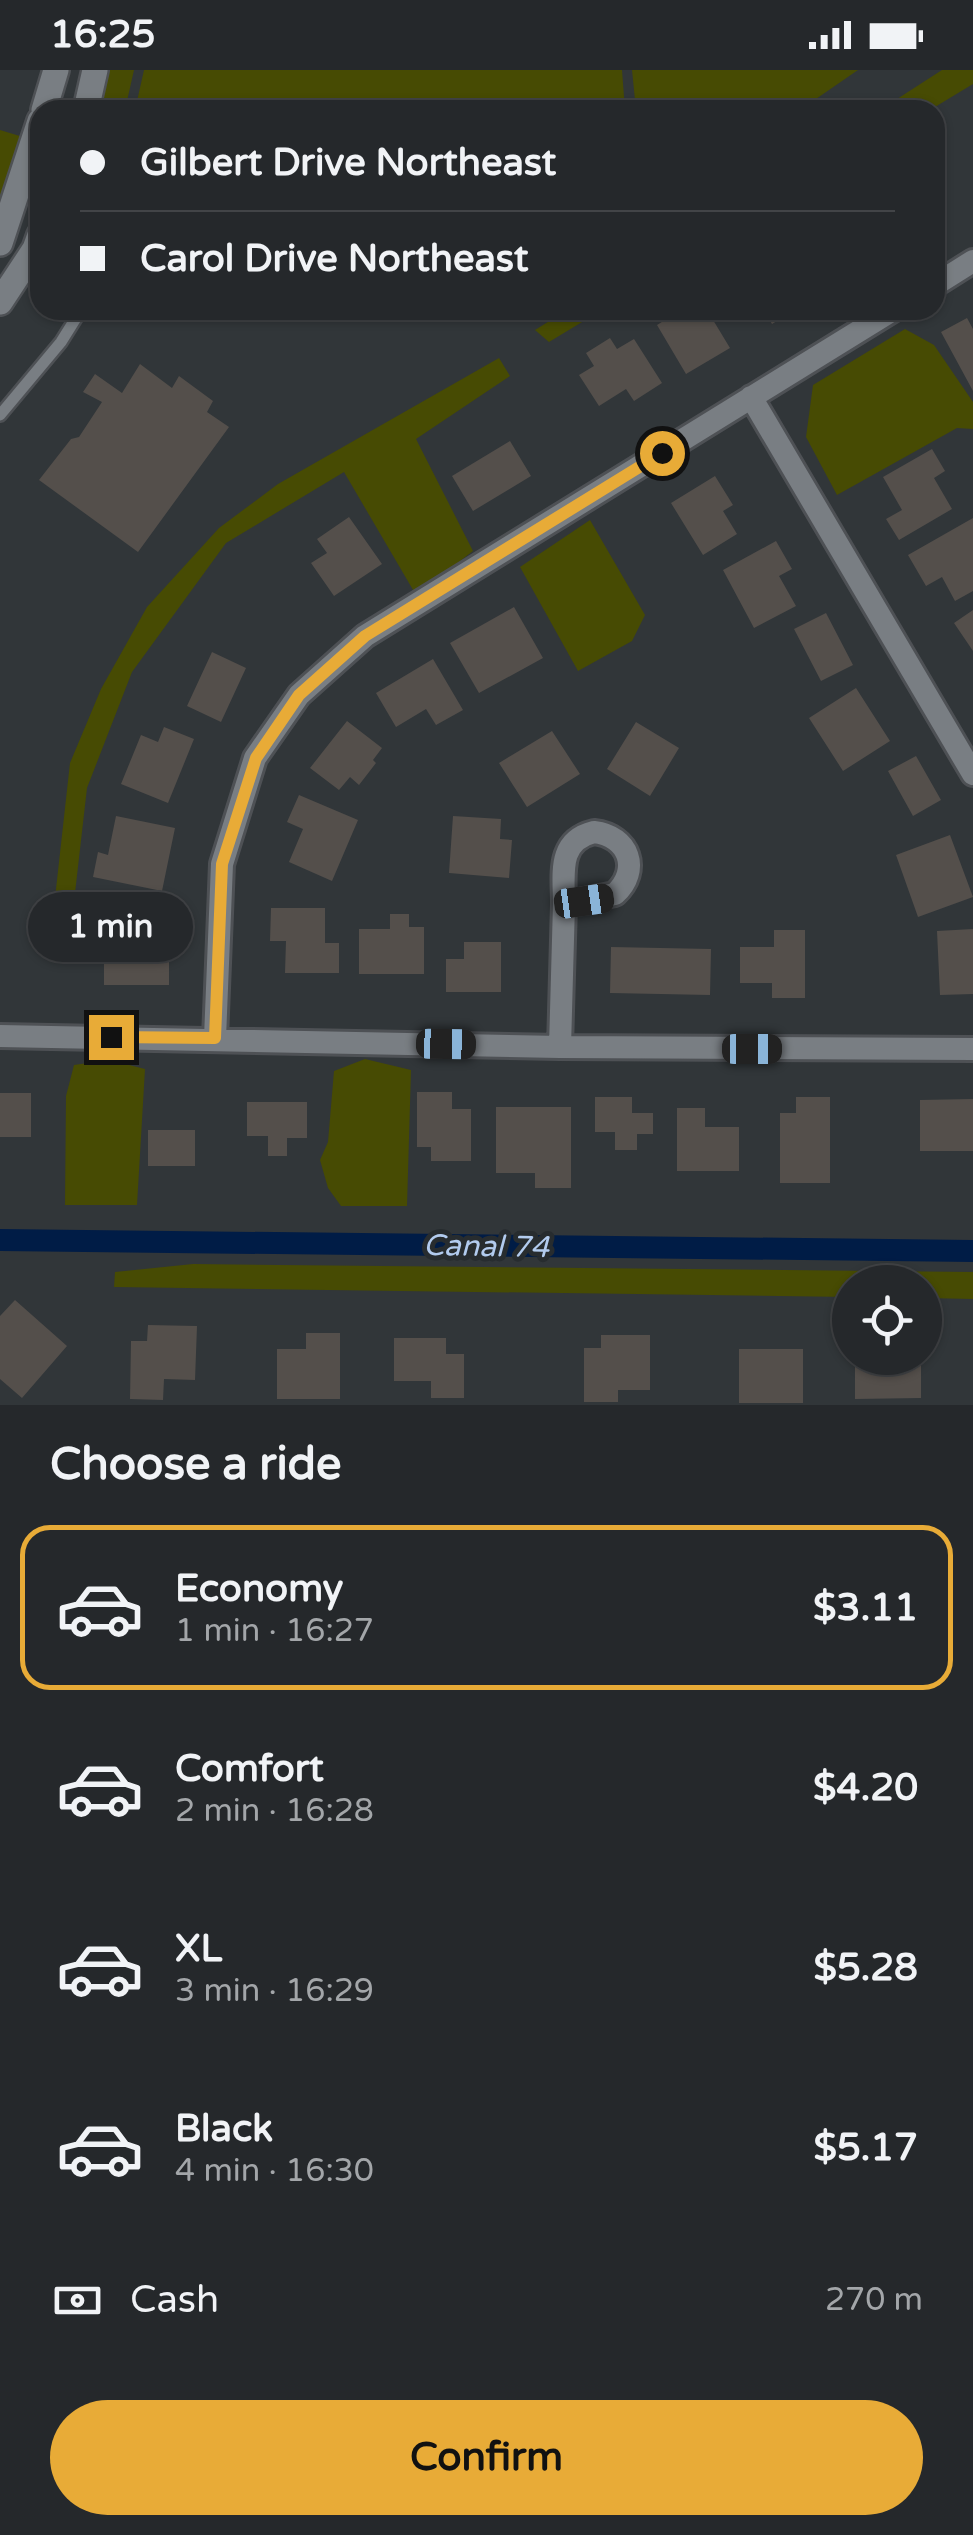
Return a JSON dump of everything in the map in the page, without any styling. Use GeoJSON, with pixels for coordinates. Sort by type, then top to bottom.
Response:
{"type":"FeatureCollection","features":[{"type":"Feature","properties":{"kind":"street"},"geometry":{"type":"LineString","coordinates":[[47,100],[56,70]]}},
{"type":"Feature","properties":{"kind":"street"},"geometry":{"type":"LineString","coordinates":[[88,100],[95,70]]}},
{"type":"Feature","properties":{"kind":"street"},"geometry":{"type":"LineString","coordinates":[[2,241],[30,153]]}},
{"type":"Feature","properties":{"kind":"street"},"geometry":{"type":"LineString","coordinates":[[0,302],[30,257]]}},
{"type":"Feature","properties":{"kind":"street"},"geometry":{"type":"LineString","coordinates":[[945,279],[973,262]]}},
{"type":"Feature","properties":{"kind":"street"},"geometry":{"type":"LineString","coordinates":[[215,1038],[222,864],[256,758],[299,695],[365,636],[878,320]]}},
{"type":"Feature","properties":{"kind":"street"},"geometry":{"type":"LineString","coordinates":[[751,397],[973,774]]}},
{"type":"Feature","properties":{"kind":"street"},"geometry":{"type":"LineString","coordinates":[[560,1048],[564,904]]}},
{"type":"Feature","properties":{"kind":"street"},"geometry":{"type":"LineString","coordinates":[[0,1036],[560,1048],[973,1049]]}},
{"type":"Feature","properties":{"kind":"lane"},"geometry":{"type":"LineString","coordinates":[[2,241],[30,244]]}},
{"type":"Feature","properties":{"kind":"lane"},"geometry":{"type":"LineString","coordinates":[[0,416],[75,320]]}},
{"type":"Feature","properties":{"kind":"shaded area"},"geometry":{"type":"Polygon","coordinates":[[[107,70],[134,70],[127,100],[101,100],[107,70]]]}},
{"type":"Feature","properties":{"kind":"shaded area"},"geometry":{"type":"Polygon","coordinates":[[[144,70],[622,70],[624,100],[137,100],[144,70]]]}},
{"type":"Feature","properties":{"kind":"shaded area"},"geometry":{"type":"Polygon","coordinates":[[[632,70],[858,70],[814,100],[635,100],[632,70]]]}},
{"type":"Feature","properties":{"kind":"shaded area"},"geometry":{"type":"Polygon","coordinates":[[[942,70],[973,70],[973,84],[945,101],[896,100],[942,70]]]}},
{"type":"Feature","properties":{"kind":"shaded area"},"geometry":{"type":"Polygon","coordinates":[[[0,130],[23,137],[0,210],[0,130]]]}},
{"type":"Feature","properties":{"kind":"shaded area"},"geometry":{"type":"Polygon","coordinates":[[[551,320],[585,320],[549,342],[535,330],[551,320]]]}},
{"type":"Feature","properties":{"kind":"shaded area"},"geometry":{"type":"Polygon","coordinates":[[[905,329],[934,345],[973,402],[973,429],[957,428],[837,495],[806,437],[813,385],[905,329]]]}},
{"type":"Feature","properties":{"kind":"shaded area"},"geometry":{"type":"Polygon","coordinates":[[[499,358],[510,376],[416,439],[473,551],[416,595],[344,472],[226,543],[132,672],[87,788],[75,893],[54,907],[70,763],[101,689],[147,607],[219,528],[278,484],[499,358]]]}},
{"type":"Feature","properties":{"kind":"shaded area"},"geometry":{"type":"Polygon","coordinates":[[[590,520],[645,615],[632,641],[578,671],[520,567],[590,520]]]}},
{"type":"Feature","properties":{"kind":"shaded area"},"geometry":{"type":"Polygon","coordinates":[[[365,1059],[411,1070],[407,1206],[341,1206],[328,1188],[320,1160],[328,1142],[334,1071],[365,1059]]]}},
{"type":"Feature","properties":{"kind":"shaded area"},"geometry":{"type":"Polygon","coordinates":[[[109,1060],[145,1069],[137,1205],[65,1205],[66,1096],[74,1065],[109,1060]]]}},
{"type":"Feature","properties":{"kind":"shaded area"},"geometry":{"type":"Polygon","coordinates":[[[193,1264],[832,1271],[832,1297],[114,1287],[115,1272],[193,1264]]]}},
{"type":"Feature","properties":{"kind":"shaded area"},"geometry":{"type":"Polygon","coordinates":[[[942,1272],[973,1272],[973,1299],[942,1298],[942,1272]]]}},
{"type":"Feature","properties":{"kind":"building"},"geometry":{"type":"Polygon","coordinates":[[[967,318],[973,329],[973,391],[941,332],[967,318]]]}},
{"type":"Feature","properties":{"kind":"building"},"geometry":{"type":"Polygon","coordinates":[[[665,320],[713,320],[730,348],[686,374],[657,325],[665,320]]]}},
{"type":"Feature","properties":{"kind":"building"},"geometry":{"type":"Polygon","coordinates":[[[610,338],[617,349],[634,339],[662,383],[634,401],[626,389],[599,406],[579,375],[594,366],[586,353],[610,338]]]}},
{"type":"Feature","properties":{"kind":"building"},"geometry":{"type":"Polygon","coordinates":[[[140,364],[172,388],[179,376],[213,401],[207,412],[229,427],[138,552],[39,480],[71,439],[79,437],[102,402],[83,392],[95,374],[122,393],[140,364]]]}},
{"type":"Feature","properties":{"kind":"building"},"geometry":{"type":"Polygon","coordinates":[[[510,441],[531,476],[473,511],[452,476],[510,441]]]}},
{"type":"Feature","properties":{"kind":"building"},"geometry":{"type":"Polygon","coordinates":[[[932,449],[945,471],[934,478],[952,509],[899,540],[886,519],[902,510],[883,477],[932,449]]]}},
{"type":"Feature","properties":{"kind":"building"},"geometry":{"type":"Polygon","coordinates":[[[715,476],[733,505],[723,511],[737,534],[703,555],[671,503],[715,476]]]}},
{"type":"Feature","properties":{"kind":"building"},"geometry":{"type":"Polygon","coordinates":[[[349,517],[382,564],[334,596],[311,563],[327,553],[317,539],[349,517]]]}},
{"type":"Feature","properties":{"kind":"building"},"geometry":{"type":"Polygon","coordinates":[[[973,518],[973,591],[955,601],[942,577],[926,586],[908,555],[973,518]]]}},
{"type":"Feature","properties":{"kind":"building"},"geometry":{"type":"Polygon","coordinates":[[[776,541],[792,569],[779,576],[796,606],[754,628],[723,570],[776,541]]]}},
{"type":"Feature","properties":{"kind":"building"},"geometry":{"type":"Polygon","coordinates":[[[514,607],[543,658],[479,693],[450,643],[514,607]]]}},
{"type":"Feature","properties":{"kind":"building"},"geometry":{"type":"Polygon","coordinates":[[[973,610],[973,651],[954,623],[973,610]]]}},
{"type":"Feature","properties":{"kind":"building"},"geometry":{"type":"Polygon","coordinates":[[[826,613],[853,665],[821,681],[794,629],[826,613]]]}},
{"type":"Feature","properties":{"kind":"building"},"geometry":{"type":"Polygon","coordinates":[[[212,652],[246,668],[221,722],[187,706],[212,652]]]}},
{"type":"Feature","properties":{"kind":"building"},"geometry":{"type":"Polygon","coordinates":[[[433,659],[463,710],[436,725],[426,709],[396,727],[376,693],[433,659]]]}},
{"type":"Feature","properties":{"kind":"building"},"geometry":{"type":"Polygon","coordinates":[[[856,688],[890,741],[843,771],[809,718],[856,688]]]}},
{"type":"Feature","properties":{"kind":"building"},"geometry":{"type":"Polygon","coordinates":[[[347,721],[382,748],[359,785],[350,777],[339,790],[310,768],[347,721]]]}},
{"type":"Feature","properties":{"kind":"building"},"geometry":{"type":"Polygon","coordinates":[[[636,722],[679,748],[650,796],[607,769],[636,722]]]}},
{"type":"Feature","properties":{"kind":"building"},"geometry":{"type":"Polygon","coordinates":[[[164,727],[194,739],[168,803],[121,784],[141,735],[158,742],[164,727]]]}},
{"type":"Feature","properties":{"kind":"building"},"geometry":{"type":"Polygon","coordinates":[[[552,731],[580,774],[527,807],[499,763],[552,731]]]}},
{"type":"Feature","properties":{"kind":"building"},"geometry":{"type":"Polygon","coordinates":[[[916,756],[941,800],[913,816],[888,771],[916,756]]]}},
{"type":"Feature","properties":{"kind":"building"},"geometry":{"type":"Polygon","coordinates":[[[299,795],[358,820],[332,881],[289,862],[303,829],[287,822],[299,795]]]}},
{"type":"Feature","properties":{"kind":"building"},"geometry":{"type":"Polygon","coordinates":[[[116,816],[175,828],[162,891],[93,877],[98,852],[108,855],[116,816]]]}},
{"type":"Feature","properties":{"kind":"building"},"geometry":{"type":"Polygon","coordinates":[[[453,816],[501,819],[500,839],[512,840],[509,878],[449,873],[453,816]]]}},
{"type":"Feature","properties":{"kind":"building"},"geometry":{"type":"Polygon","coordinates":[[[950,835],[973,897],[918,917],[896,855],[950,835]]]}},
{"type":"Feature","properties":{"kind":"building"},"geometry":{"type":"Polygon","coordinates":[[[271,908],[325,908],[325,943],[339,943],[339,973],[285,973],[286,941],[270,941],[271,908]]]}},
{"type":"Feature","properties":{"kind":"building"},"geometry":{"type":"Polygon","coordinates":[[[390,914],[409,914],[409,927],[424,927],[424,974],[359,974],[359,929],[390,929],[390,914]]]}},
{"type":"Feature","properties":{"kind":"building"},"geometry":{"type":"Polygon","coordinates":[[[119,919],[156,919],[156,952],[169,952],[169,985],[104,985],[104,932],[119,932],[119,919]]]}},
{"type":"Feature","properties":{"kind":"building"},"geometry":{"type":"Polygon","coordinates":[[[973,929],[973,994],[940,995],[937,931],[973,929]]]}},
{"type":"Feature","properties":{"kind":"building"},"geometry":{"type":"Polygon","coordinates":[[[774,930],[805,930],[805,998],[772,998],[772,983],[740,983],[740,947],[774,947],[774,930]]]}},
{"type":"Feature","properties":{"kind":"building"},"geometry":{"type":"Polygon","coordinates":[[[464,942],[501,942],[501,992],[446,992],[446,959],[464,959],[464,942]]]}},
{"type":"Feature","properties":{"kind":"building"},"geometry":{"type":"Polygon","coordinates":[[[611,947],[711,949],[710,995],[610,993],[611,947]]]}},
{"type":"Feature","properties":{"kind":"building"},"geometry":{"type":"Polygon","coordinates":[[[417,1092],[452,1092],[452,1109],[471,1109],[471,1161],[431,1161],[431,1147],[417,1147],[417,1092]]]}},
{"type":"Feature","properties":{"kind":"building"},"geometry":{"type":"Polygon","coordinates":[[[0,1093],[31,1093],[31,1137],[0,1137],[0,1093]]]}},
{"type":"Feature","properties":{"kind":"building"},"geometry":{"type":"Polygon","coordinates":[[[595,1097],[632,1097],[632,1113],[653,1113],[653,1134],[637,1134],[637,1150],[615,1150],[615,1132],[595,1132],[595,1097]]]}},
{"type":"Feature","properties":{"kind":"building"},"geometry":{"type":"Polygon","coordinates":[[[796,1097],[830,1097],[830,1183],[780,1183],[780,1113],[796,1113],[796,1097]]]}},
{"type":"Feature","properties":{"kind":"building"},"geometry":{"type":"Polygon","coordinates":[[[973,1099],[973,1151],[920,1151],[920,1100],[973,1099]]]}},
{"type":"Feature","properties":{"kind":"building"},"geometry":{"type":"Polygon","coordinates":[[[247,1102],[307,1102],[307,1138],[287,1138],[287,1156],[268,1156],[268,1136],[247,1136],[247,1102]]]}},
{"type":"Feature","properties":{"kind":"building"},"geometry":{"type":"Polygon","coordinates":[[[496,1107],[571,1107],[571,1188],[535,1188],[535,1173],[496,1173],[496,1107]]]}},
{"type":"Feature","properties":{"kind":"building"},"geometry":{"type":"Polygon","coordinates":[[[677,1108],[705,1108],[705,1127],[739,1127],[739,1171],[677,1171],[677,1108]]]}},
{"type":"Feature","properties":{"kind":"building"},"geometry":{"type":"Polygon","coordinates":[[[148,1130],[195,1130],[195,1166],[148,1166],[148,1130]]]}},
{"type":"Feature","properties":{"kind":"building"},"geometry":{"type":"Polygon","coordinates":[[[15,1300],[67,1346],[22,1398],[0,1379],[0,1316],[15,1300]]]}},
{"type":"Feature","properties":{"kind":"building"},"geometry":{"type":"Polygon","coordinates":[[[148,1325],[197,1326],[195,1380],[164,1379],[163,1400],[130,1399],[131,1341],[147,1341],[148,1325]]]}},
{"type":"Feature","properties":{"kind":"building"},"geometry":{"type":"Polygon","coordinates":[[[306,1333],[340,1333],[340,1399],[277,1399],[277,1349],[306,1349],[306,1333]]]}},
{"type":"Feature","properties":{"kind":"building"},"geometry":{"type":"Polygon","coordinates":[[[601,1335],[650,1335],[650,1390],[618,1390],[618,1402],[584,1402],[584,1348],[601,1348],[601,1335]]]}},
{"type":"Feature","properties":{"kind":"building"},"geometry":{"type":"Polygon","coordinates":[[[394,1338],[446,1338],[446,1354],[464,1354],[464,1398],[431,1398],[431,1381],[394,1381],[394,1338]]]}},
{"type":"Feature","properties":{"kind":"building"},"geometry":{"type":"Polygon","coordinates":[[[739,1349],[803,1349],[803,1403],[739,1403],[739,1349]]]}},
{"type":"Feature","properties":{"kind":"building"},"geometry":{"type":"Polygon","coordinates":[[[855,1375],[921,1375],[921,1398],[855,1399],[855,1375]]]}},
{"type":"Feature","properties":{"kind":"waterway","name":"Canal 74"},"geometry":{"type":"LineString","coordinates":[[0,1240],[973,1251]]}},
{"type":"Feature","properties":{"kind":"route"},"geometry":{"type":"LineString","coordinates":[[111,1037],[215,1038],[222,864],[256,758],[299,695],[365,636],[662,453]]}}]}
